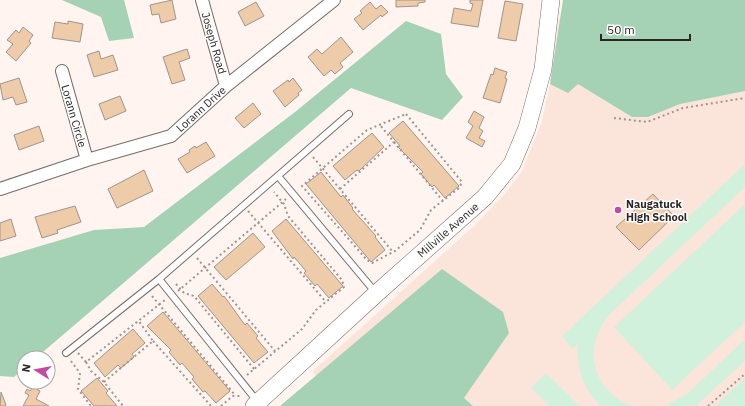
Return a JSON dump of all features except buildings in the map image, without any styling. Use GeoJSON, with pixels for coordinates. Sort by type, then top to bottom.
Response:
{"type":"FeatureCollection","features":[{"type":"Feature","properties":{"kind":"street","name":"Joseph Road"},"geometry":{"type":"LineString","coordinates":[[202,0],[226,86]]}},
{"type":"Feature","properties":{"kind":"street","name":"Lorann Drive"},"geometry":{"type":"LineString","coordinates":[[0,189],[87,160],[171,136],[226,86],[334,0]]}},
{"type":"Feature","properties":{"kind":"street","name":"Millville Avenue"},"geometry":{"type":"LineString","coordinates":[[256,404],[377,293],[486,197],[512,164],[527,128],[543,69],[551,0]]}},
{"type":"Feature","properties":{"kind":"street","name":"Lorann Circle"},"geometry":{"type":"LineString","coordinates":[[62,71],[87,160]]}},
{"type":"Feature","properties":{"kind":"lane"},"geometry":{"type":"LineString","coordinates":[[66,353],[159,279],[350,114]]}},
{"type":"Feature","properties":{"kind":"lane"},"geometry":{"type":"LineString","coordinates":[[278,176],[377,293]]}},
{"type":"Feature","properties":{"kind":"lane"},"geometry":{"type":"LineString","coordinates":[[159,279],[245,385],[256,404]]}},
{"type":"Feature","properties":{"kind":"path"},"geometry":{"type":"LineString","coordinates":[[614,118],[647,122],[683,108],[745,98]]}},
{"type":"Feature","properties":{"kind":"path"},"geometry":{"type":"LineString","coordinates":[[86,362],[138,320],[180,289],[366,130],[406,114],[462,182],[459,188],[431,210],[420,230],[393,252],[372,263],[367,260],[302,186]]}},
{"type":"Feature","properties":{"kind":"path"},"geometry":{"type":"LineString","coordinates":[[380,125],[443,201]]}},
{"type":"Feature","properties":{"kind":"path"},"geometry":{"type":"LineString","coordinates":[[340,189],[394,142]]}},
{"type":"Feature","properties":{"kind":"path"},"geometry":{"type":"LineString","coordinates":[[307,151],[393,252]]}},
{"type":"Feature","properties":{"kind":"path"},"geometry":{"type":"LineString","coordinates":[[221,406],[235,396],[244,396],[247,375],[302,329],[316,310],[344,287],[342,280],[288,216],[282,202],[268,185]]}},
{"type":"Feature","properties":{"kind":"path"},"geometry":{"type":"LineString","coordinates":[[244,206],[326,302]]}},
{"type":"Feature","properties":{"kind":"path"},"geometry":{"type":"LineString","coordinates":[[191,251],[275,352]]}},
{"type":"Feature","properties":{"kind":"path"},"geometry":{"type":"LineString","coordinates":[[166,272],[184,293],[194,296],[254,369]]}},
{"type":"Feature","properties":{"kind":"path"},"geometry":{"type":"LineString","coordinates":[[146,289],[235,396]]}},
{"type":"Feature","properties":{"kind":"path"},"geometry":{"type":"LineString","coordinates":[[138,320],[153,341],[212,406]]}},
{"type":"Feature","properties":{"kind":"path"},"geometry":{"type":"LineString","coordinates":[[104,382],[153,341]]}},
{"type":"Feature","properties":{"kind":"path"},"geometry":{"type":"LineString","coordinates":[[74,347],[86,362],[90,371],[104,382],[123,406]]}},
{"type":"Feature","properties":{"kind":"path"},"geometry":{"type":"LineString","coordinates":[[66,353],[80,373],[78,389],[91,406]]}},
{"type":"Feature","properties":{"kind":"path"},"geometry":{"type":"LineString","coordinates":[[708,406],[745,374]]}},
{"type":"Feature","properties":{"kind":"shaded area","name":"Naugatuck High School"},"geometry":{"type":"Polygon","coordinates":[[[745,0],[745,406],[331,406],[313,371],[474,226],[506,193],[522,171],[542,121],[550,84],[559,18],[628,26],[745,0]]]}},
{"type":"Feature","properties":{"kind":"green space"},"geometry":{"type":"Polygon","coordinates":[[[62,0],[124,0],[134,38],[109,41],[101,17],[62,0]]]}},
{"type":"Feature","properties":{"kind":"green space"},"geometry":{"type":"Polygon","coordinates":[[[563,0],[745,0],[745,91],[680,104],[648,117],[632,117],[578,84],[568,93],[550,84],[563,0]]]}},
{"type":"Feature","properties":{"kind":"green space"},"geometry":{"type":"Polygon","coordinates":[[[406,21],[441,34],[446,74],[463,97],[442,120],[351,88],[45,350],[16,350],[16,375],[14,377],[0,376],[0,258],[94,230],[144,227],[295,112],[406,21]]]}},
{"type":"Feature","properties":{"kind":"green space"},"geometry":{"type":"Polygon","coordinates":[[[745,164],[745,187],[610,314],[601,327],[596,340],[594,353],[595,366],[600,379],[607,390],[618,399],[632,406],[601,406],[590,393],[582,378],[578,361],[578,344],[572,349],[562,336],[745,164]]]}},
{"type":"Feature","properties":{"kind":"green space"},"geometry":{"type":"Polygon","coordinates":[[[745,204],[745,322],[672,390],[614,327],[745,204]]]}},
{"type":"Feature","properties":{"kind":"green space"},"geometry":{"type":"Polygon","coordinates":[[[442,269],[503,312],[509,333],[464,398],[473,406],[280,406],[442,269]]]}},
{"type":"Feature","properties":{"kind":"green space"},"geometry":{"type":"Polygon","coordinates":[[[745,339],[745,361],[696,406],[665,406],[687,394],[745,339]]]}},
{"type":"Feature","properties":{"kind":"green space"},"geometry":{"type":"Polygon","coordinates":[[[546,373],[580,406],[550,406],[531,388],[546,373]]]}},
{"type":"Feature","properties":{"kind":"green space"},"geometry":{"type":"Polygon","coordinates":[[[745,378],[745,406],[715,406],[745,378]]]}},
{"type":"Feature","properties":{"kind":"place","name":"Naugatuck High School"},"geometry":{"type":"Point","coordinates":[618,210]}}]}
